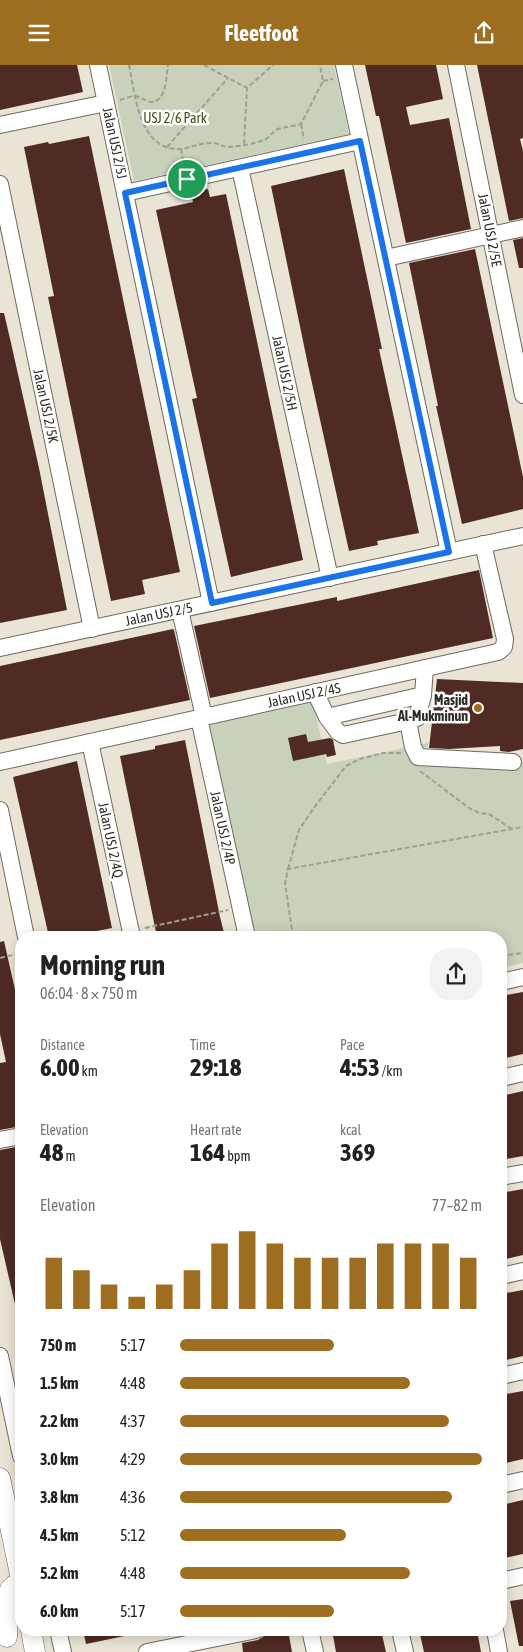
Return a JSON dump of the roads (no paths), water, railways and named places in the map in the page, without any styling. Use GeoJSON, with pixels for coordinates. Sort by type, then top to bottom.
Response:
{"type":"FeatureCollection","features":[{"type":"Feature","properties":{"kind":"main road"},"geometry":{"type":"LineString","coordinates":[[0,1478],[15,1550]]}},
{"type":"Feature","properties":{"kind":"main road"},"geometry":{"type":"LineString","coordinates":[[9,1645],[8,1595],[9,1589],[15,1585]]}},
{"type":"Feature","properties":{"kind":"main road"},"geometry":{"type":"LineString","coordinates":[[0,1603],[9,1645]]}},
{"type":"Feature","properties":{"kind":"main road"},"geometry":{"type":"LineString","coordinates":[[32,1636],[35,1652]]}},
{"type":"Feature","properties":{"kind":"street","name":"Jalan USJ 2/5J"},"geometry":{"type":"LineString","coordinates":[[98,65],[212,603]]}},
{"type":"Feature","properties":{"kind":"street"},"geometry":{"type":"LineString","coordinates":[[344,65],[449,552]]}},
{"type":"Feature","properties":{"kind":"street","name":"Jalan USJ 2/5E"},"geometry":{"type":"LineString","coordinates":[[456,65],[523,395]]}},
{"type":"Feature","properties":{"kind":"street"},"geometry":{"type":"LineString","coordinates":[[0,125],[106,103]]}},
{"type":"Feature","properties":{"kind":"street"},"geometry":{"type":"LineString","coordinates":[[125,193],[360,141]]}},
{"type":"Feature","properties":{"kind":"street","name":"Jalan USJ 2/5H"},"geometry":{"type":"LineString","coordinates":[[240,168],[330,578]]}},
{"type":"Feature","properties":{"kind":"street","name":"Jalan USJ 2/5K"},"geometry":{"type":"LineString","coordinates":[[0,184],[92,629]]}},
{"type":"Feature","properties":{"kind":"street"},"geometry":{"type":"LineString","coordinates":[[386,258],[523,228]]}},
{"type":"Feature","properties":{"kind":"street","name":"Jalan USJ 2/5"},"geometry":{"type":"LineString","coordinates":[[0,648],[523,536]]}},
{"type":"Feature","properties":{"kind":"street","name":"Jalan USJ 2/4S"},"geometry":{"type":"LineString","coordinates":[[0,762],[498,652],[504,647],[505,639],[483,545]]}},
{"type":"Feature","properties":{"kind":"street","name":"Jalan USJ 2/4P"},"geometry":{"type":"LineString","coordinates":[[180,610],[246,931]]}},
{"type":"Feature","properties":{"kind":"street"},"geometry":{"type":"LineString","coordinates":[[315,692],[327,717],[338,732],[343,735],[408,721],[417,718],[423,695],[426,668]]}},
{"type":"Feature","properties":{"kind":"street"},"geometry":{"type":"LineString","coordinates":[[327,717],[423,695]]}},
{"type":"Feature","properties":{"kind":"street"},"geometry":{"type":"LineString","coordinates":[[408,721],[413,747],[418,757],[513,762]]}},
{"type":"Feature","properties":{"kind":"street","name":"Jalan USJ 2/4Q"},"geometry":{"type":"LineString","coordinates":[[90,742],[130,931]]}},
{"type":"Feature","properties":{"kind":"street"},"geometry":{"type":"LineString","coordinates":[[0,810],[25,931]]}},
{"type":"Feature","properties":{"kind":"street"},"geometry":{"type":"LineString","coordinates":[[507,980],[523,977]]}},
{"type":"Feature","properties":{"kind":"street"},"geometry":{"type":"LineString","coordinates":[[507,1077],[523,1073]]}},
{"type":"Feature","properties":{"kind":"street"},"geometry":{"type":"LineString","coordinates":[[0,1140],[15,1137]]}},
{"type":"Feature","properties":{"kind":"street"},"geometry":{"type":"LineString","coordinates":[[507,1176],[523,1173]]}},
{"type":"Feature","properties":{"kind":"street"},"geometry":{"type":"LineString","coordinates":[[507,1275],[523,1271]]}},
{"type":"Feature","properties":{"kind":"street"},"geometry":{"type":"LineString","coordinates":[[0,1356],[15,1427]]}},
{"type":"Feature","properties":{"kind":"street"},"geometry":{"type":"LineString","coordinates":[[507,1375],[523,1371]]}},
{"type":"Feature","properties":{"kind":"street"},"geometry":{"type":"LineString","coordinates":[[507,1484],[523,1480]]}},
{"type":"Feature","properties":{"kind":"street"},"geometry":{"type":"LineString","coordinates":[[507,1580],[523,1576]]}},
{"type":"Feature","properties":{"kind":"street"},"geometry":{"type":"LineString","coordinates":[[59,1636],[63,1652]]}},
{"type":"Feature","properties":{"kind":"street"},"geometry":{"type":"LineString","coordinates":[[147,1652],[234,1636]]}},
{"type":"Feature","properties":{"kind":"street"},"geometry":{"type":"LineString","coordinates":[[311,1636],[315,1652]]}},
{"type":"Feature","properties":{"kind":"street"},"geometry":{"type":"LineString","coordinates":[[401,1636],[405,1652]]}},
{"type":"Feature","properties":{"kind":"street"},"geometry":{"type":"LineString","coordinates":[[496,1636],[500,1652]]}},
{"type":"Feature","properties":{"kind":"place","name":"Masjid Al-Mukminun"},"geometry":{"type":"Point","coordinates":[478,708]}},
{"type":"Feature","properties":{"kind":"park label","name":"USJ 2/6 Park"},"geometry":{"type":"Point","coordinates":[175,118]}}]}
